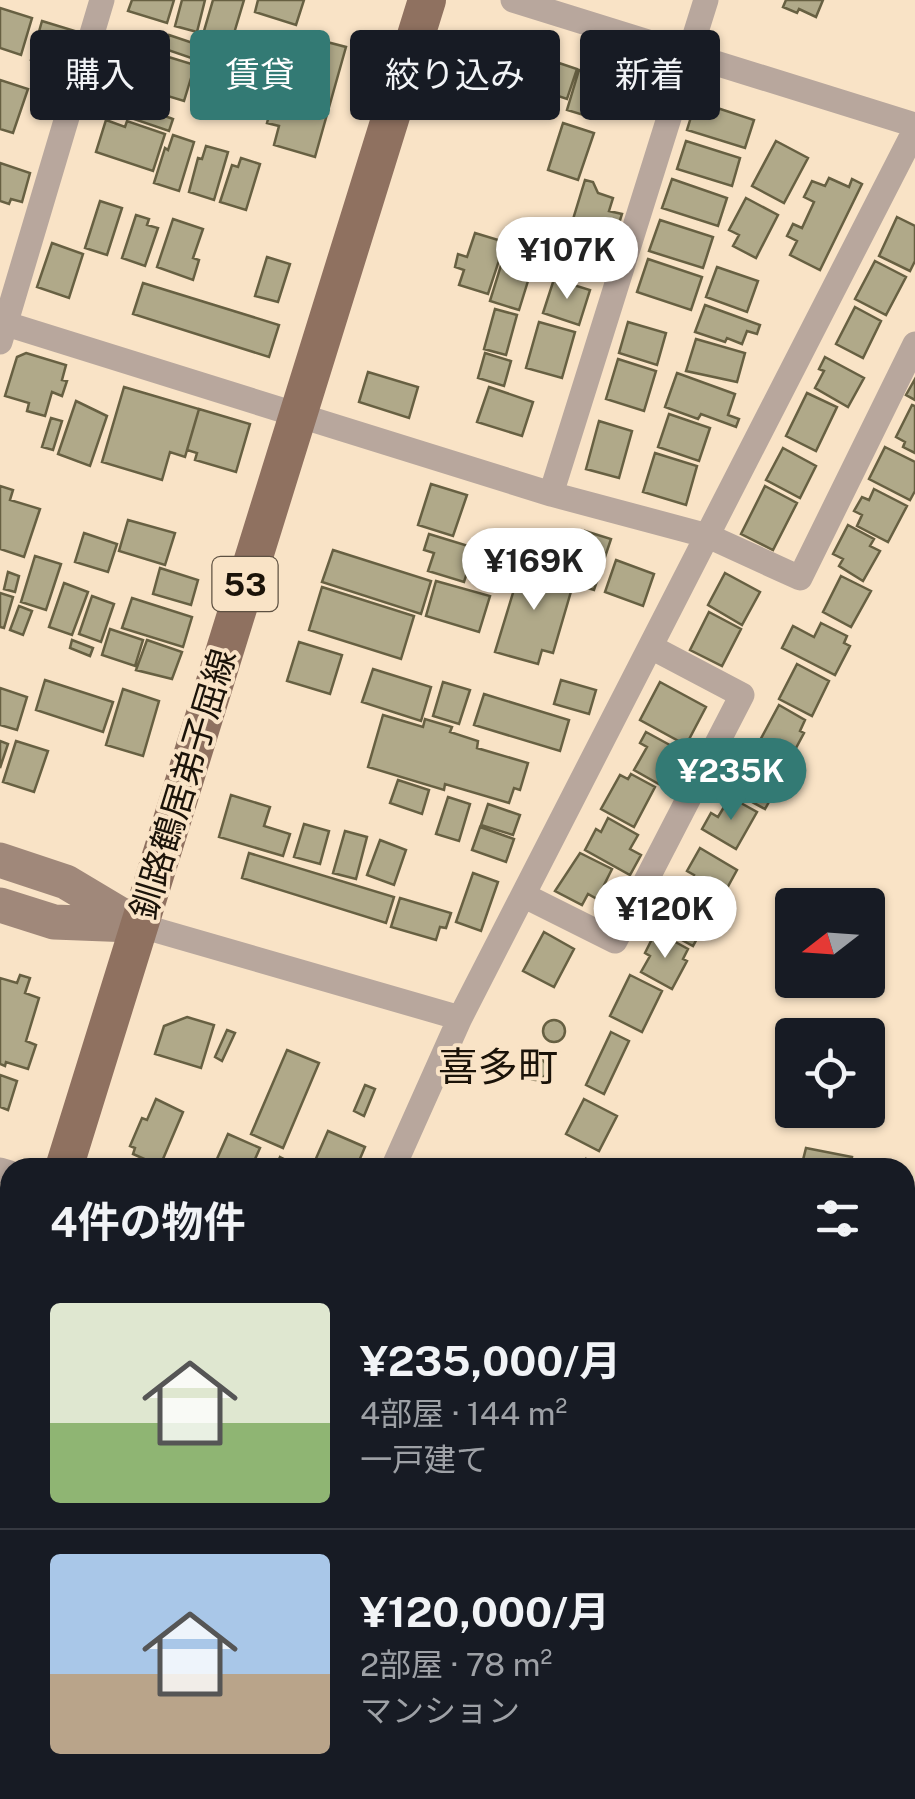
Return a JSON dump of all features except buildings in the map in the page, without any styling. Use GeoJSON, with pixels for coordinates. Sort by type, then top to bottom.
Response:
{"type":"FeatureCollection","features":[{"type":"Feature","properties":{"kind":"main road","name":"釧路鶴居弟子屈線"},"geometry":{"type":"LineString","coordinates":[[67,1158],[427,0]]}},
{"type":"Feature","properties":{"kind":"street"},"geometry":{"type":"LineString","coordinates":[[102,0],[2,329],[298,414],[552,494],[708,536],[800,578],[915,344]]}},
{"type":"Feature","properties":{"kind":"street"},"geometry":{"type":"LineString","coordinates":[[513,0],[615,30]]}},
{"type":"Feature","properties":{"kind":"street"},"geometry":{"type":"LineString","coordinates":[[697,30],[706,0]]}},
{"type":"Feature","properties":{"kind":"street"},"geometry":{"type":"LineString","coordinates":[[397,1158],[460,1018],[523,895],[708,536],[905,173],[915,127],[720,62]]}},
{"type":"Feature","properties":{"kind":"street"},"geometry":{"type":"LineString","coordinates":[[552,494],[669,120]]}},
{"type":"Feature","properties":{"kind":"street"},"geometry":{"type":"LineString","coordinates":[[523,895],[616,941],[742,696],[651,647]]}},
{"type":"Feature","properties":{"kind":"street"},"geometry":{"type":"LineString","coordinates":[[0,860],[66,882],[138,925]]}},
{"type":"Feature","properties":{"kind":"street"},"geometry":{"type":"LineString","coordinates":[[0,905],[54,922],[138,925],[460,1018]]}},
{"type":"Feature","properties":{"kind":"district","name":"喜多町"},"geometry":{"type":"Point","coordinates":[498,1066]}}]}
